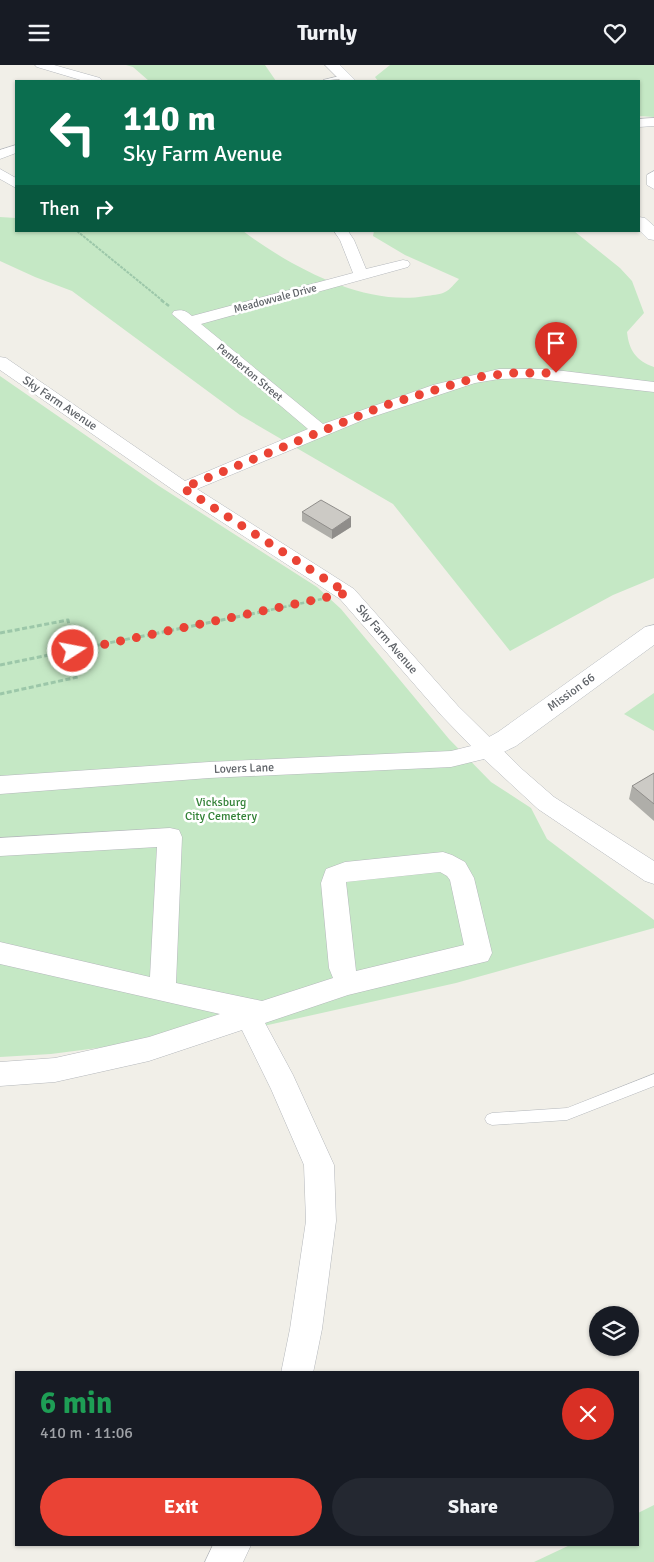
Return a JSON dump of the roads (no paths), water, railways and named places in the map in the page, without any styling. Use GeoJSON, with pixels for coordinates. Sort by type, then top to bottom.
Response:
{"type":"FeatureCollection","features":[{"type":"Feature","properties":{"kind":"street"},"geometry":{"type":"LineString","coordinates":[[41,65],[93,80]]}},
{"type":"Feature","properties":{"kind":"street"},"geometry":{"type":"LineString","coordinates":[[332,65],[346,79]]}},
{"type":"Feature","properties":{"kind":"street"},"geometry":{"type":"LineString","coordinates":[[640,123],[654,122]]}},
{"type":"Feature","properties":{"kind":"street"},"geometry":{"type":"LineString","coordinates":[[0,155],[15,149]]}},
{"type":"Feature","properties":{"kind":"street"},"geometry":{"type":"LineString","coordinates":[[0,173],[15,183]]}},
{"type":"Feature","properties":{"kind":"street"},"geometry":{"type":"LineString","coordinates":[[654,175],[654,185]]}},
{"type":"Feature","properties":{"kind":"street"},"geometry":{"type":"LineString","coordinates":[[640,223],[654,235]]}},
{"type":"Feature","properties":{"kind":"street"},"geometry":{"type":"LineString","coordinates":[[341,232],[347,240],[361,275]]}},
{"type":"Feature","properties":{"kind":"street","name":"Meadowvale Drive"},"geometry":{"type":"LineString","coordinates":[[183,317],[403,264]]}},
{"type":"Feature","properties":{"kind":"street","name":"Pemberton Street"},"geometry":{"type":"LineString","coordinates":[[183,317],[321,431]]}},
{"type":"Feature","properties":{"kind":"street","name":"Sky Farm Avenue"},"geometry":{"type":"LineString","coordinates":[[0,362],[183,488],[347,593],[450,711],[487,750],[546,803],[654,874]]}},
{"type":"Feature","properties":{"kind":"street"},"geometry":{"type":"LineString","coordinates":[[183,488],[383,406],[478,377],[511,373],[556,373],[625,386],[654,387]]}},
{"type":"Feature","properties":{"kind":"street","name":"Mission 66"},"geometry":{"type":"LineString","coordinates":[[487,750],[507,739],[654,633]]}},
{"type":"Feature","properties":{"kind":"street","name":"Lovers Lane"},"geometry":{"type":"LineString","coordinates":[[0,785],[209,770],[451,759],[487,750]]}},
{"type":"Feature","properties":{"kind":"street"},"geometry":{"type":"LineString","coordinates":[[0,847],[170,837],[162,991]]}},
{"type":"Feature","properties":{"kind":"street"},"geometry":{"type":"LineString","coordinates":[[0,1074],[55,1070],[149,1049],[348,984],[479,953],[462,878],[456,869],[443,862],[345,872],[335,876],[333,883],[342,968],[348,984]]}},
{"type":"Feature","properties":{"kind":"street"},"geometry":{"type":"LineString","coordinates":[[0,953],[255,1014]]}},
{"type":"Feature","properties":{"kind":"street"},"geometry":{"type":"LineString","coordinates":[[255,1014],[283,1084],[319,1165],[321,1221],[306,1329],[297,1371]]}},
{"type":"Feature","properties":{"kind":"street"},"geometry":{"type":"LineString","coordinates":[[222,1562],[232,1546]]}},
{"type":"Feature","properties":{"kind":"lane"},"geometry":{"type":"LineString","coordinates":[[492,1119],[567,1114],[654,1080]]}},
{"type":"Feature","properties":{"kind":"park label","name":"Vicksburg City Cemetery"},"geometry":{"type":"Point","coordinates":[221,809]}}]}
